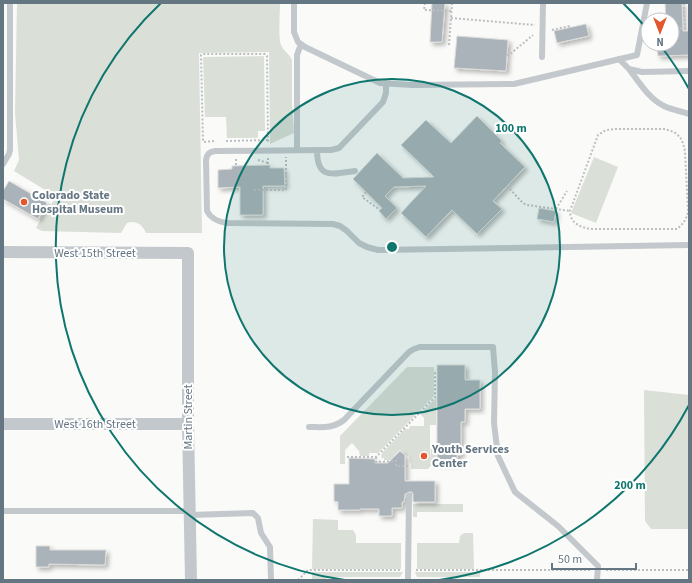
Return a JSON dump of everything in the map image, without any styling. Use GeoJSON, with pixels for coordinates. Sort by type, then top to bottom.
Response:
{"type":"FeatureCollection","features":[{"type":"Feature","properties":{"kind":"street","name":"West 15th Street"},"geometry":{"type":"LineString","coordinates":[[3,252],[188,253]]}},
{"type":"Feature","properties":{"kind":"street","name":"Martin Street"},"geometry":{"type":"LineString","coordinates":[[188,253],[188,424],[191,580]]}},
{"type":"Feature","properties":{"kind":"street","name":"West 16th Street"},"geometry":{"type":"LineString","coordinates":[[3,424],[188,424]]}},
{"type":"Feature","properties":{"kind":"lane"},"geometry":{"type":"LineString","coordinates":[[3,164],[10,150],[10,3]]}},
{"type":"Feature","properties":{"kind":"lane"},"geometry":{"type":"LineString","coordinates":[[294,3],[294,32],[298,42],[380,82],[412,85],[514,84],[637,55],[647,3]]}},
{"type":"Feature","properties":{"kind":"lane"},"geometry":{"type":"LineString","coordinates":[[542,57],[543,3]]}},
{"type":"Feature","properties":{"kind":"lane"},"geometry":{"type":"LineString","coordinates":[[297,150],[297,56],[301,44]]}},
{"type":"Feature","properties":{"kind":"lane"},"geometry":{"type":"LineString","coordinates":[[619,59],[629,68],[655,100],[665,106],[689,114]]}},
{"type":"Feature","properties":{"kind":"lane"},"geometry":{"type":"LineString","coordinates":[[629,68],[642,72],[689,72]]}},
{"type":"Feature","properties":{"kind":"lane"},"geometry":{"type":"LineString","coordinates":[[386,83],[385,98],[383,102],[339,148],[331,150],[210,152],[207,156],[207,211],[209,214],[213,219],[227,224],[333,224],[340,226],[367,247],[378,250],[689,245]]}},
{"type":"Feature","properties":{"kind":"lane"},"geometry":{"type":"LineString","coordinates":[[317,150],[317,162],[323,171],[333,174],[354,172]]}},
{"type":"Feature","properties":{"kind":"lane"},"geometry":{"type":"LineString","coordinates":[[309,427],[333,426],[344,420],[409,352],[414,349],[420,347],[493,347],[495,372],[494,423],[498,456],[515,492],[558,526],[598,566],[597,580]]}},
{"type":"Feature","properties":{"kind":"lane"},"geometry":{"type":"LineString","coordinates":[[408,580],[409,496]]}},
{"type":"Feature","properties":{"kind":"lane"},"geometry":{"type":"LineString","coordinates":[[3,511],[253,513],[258,518],[261,533],[270,547],[271,580]]}},
{"type":"Feature","properties":{"kind":"path"},"geometry":{"type":"LineString","coordinates":[[424,3],[424,10],[452,12]]}},
{"type":"Feature","properties":{"kind":"path"},"geometry":{"type":"LineString","coordinates":[[450,45],[452,3]]}},
{"type":"Feature","properties":{"kind":"path"},"geometry":{"type":"LineString","coordinates":[[684,3],[685,28]]}},
{"type":"Feature","properties":{"kind":"path"},"geometry":{"type":"LineString","coordinates":[[451,18],[542,27]]}},
{"type":"Feature","properties":{"kind":"path"},"geometry":{"type":"LineString","coordinates":[[552,30],[570,26],[570,28]]}},
{"type":"Feature","properties":{"kind":"path"},"geometry":{"type":"LineString","coordinates":[[507,55],[509,55],[542,27]]}},
{"type":"Feature","properties":{"kind":"path"},"geometry":{"type":"LineString","coordinates":[[680,28],[689,28]]}},
{"type":"Feature","properties":{"kind":"path"},"geometry":{"type":"LineString","coordinates":[[214,142],[203,141],[201,55],[266,54],[268,165]]}},
{"type":"Feature","properties":{"kind":"path"},"geometry":{"type":"LineString","coordinates":[[615,129],[665,129],[674,132],[681,139],[685,151],[688,211],[687,217],[677,228],[584,228],[576,224],[571,218],[570,211],[598,135],[604,131],[615,129]]}},
{"type":"Feature","properties":{"kind":"path"},"geometry":{"type":"LineString","coordinates":[[221,141],[268,140]]}},
{"type":"Feature","properties":{"kind":"path"},"geometry":{"type":"LineString","coordinates":[[236,155],[236,166]]}},
{"type":"Feature","properties":{"kind":"path"},"geometry":{"type":"LineString","coordinates":[[254,190],[286,190],[286,155]]}},
{"type":"Feature","properties":{"kind":"path"},"geometry":{"type":"LineString","coordinates":[[507,186],[523,203],[527,205],[570,211]]}},
{"type":"Feature","properties":{"kind":"path"},"geometry":{"type":"LineString","coordinates":[[556,209],[567,191]]}},
{"type":"Feature","properties":{"kind":"path"},"geometry":{"type":"LineString","coordinates":[[366,192],[362,197],[380,210]]}},
{"type":"Feature","properties":{"kind":"path"},"geometry":{"type":"LineString","coordinates":[[347,457],[376,457],[435,397],[435,370]]}},
{"type":"Feature","properties":{"kind":"path"},"geometry":{"type":"LineString","coordinates":[[376,457],[376,462],[396,461],[396,466],[410,466]]}},
{"type":"Feature","properties":{"kind":"path"},"geometry":{"type":"LineString","coordinates":[[298,580],[308,570],[689,570]]}},
{"type":"Feature","properties":{"kind":"shaded area"},"geometry":{"type":"Polygon","coordinates":[[[17,3],[280,3],[280,42],[292,60],[294,133],[270,144],[269,52],[199,53],[202,233],[146,233],[143,227],[136,222],[127,223],[121,233],[42,231],[36,228],[49,204],[51,205],[57,195],[55,196],[14,171],[19,160],[15,113],[17,3]]]}},
{"type":"Feature","properties":{"kind":"shaded area"},"geometry":{"type":"Polygon","coordinates":[[[264,56],[265,131],[258,131],[258,138],[227,138],[226,117],[205,117],[203,57],[264,56]]]}},
{"type":"Feature","properties":{"kind":"shaded area"},"geometry":{"type":"Polygon","coordinates":[[[594,157],[618,167],[596,223],[571,213],[594,157]]]}},
{"type":"Feature","properties":{"kind":"shaded area"},"geometry":{"type":"Polygon","coordinates":[[[407,367],[434,367],[434,396],[378,453],[369,453],[369,456],[360,456],[359,451],[352,443],[345,450],[345,464],[340,464],[340,436],[407,367]]]}},
{"type":"Feature","properties":{"kind":"shaded area"},"geometry":{"type":"Polygon","coordinates":[[[644,390],[689,395],[689,529],[651,529],[645,521],[644,390]]]}},
{"type":"Feature","properties":{"kind":"shaded area"},"geometry":{"type":"Polygon","coordinates":[[[436,398],[436,425],[430,425],[430,462],[431,447],[436,449],[436,460],[428,469],[411,469],[409,455],[407,456],[400,450],[394,456],[394,460],[384,460],[384,458],[381,458],[382,453],[405,429],[409,429],[410,426],[424,426],[424,418],[420,414],[436,398]]]}},
{"type":"Feature","properties":{"kind":"shaded area"},"geometry":{"type":"Polygon","coordinates":[[[413,504],[463,504],[463,512],[417,512],[417,517],[413,517],[413,504]]]}},
{"type":"Feature","properties":{"kind":"shaded area"},"geometry":{"type":"Polygon","coordinates":[[[313,519],[338,520],[338,530],[353,530],[356,535],[356,543],[401,543],[401,569],[312,569],[313,519]]]}},
{"type":"Feature","properties":{"kind":"shaded area"},"geometry":{"type":"Polygon","coordinates":[[[464,533],[473,533],[474,569],[417,569],[417,543],[459,543],[460,536],[464,533]]]}},
{"type":"Feature","properties":{"kind":"shaded area"},"geometry":{"type":"Polygon","coordinates":[[[312,572],[403,572],[400,577],[330,577],[322,580],[312,580],[312,572]]]}},
{"type":"Feature","properties":{"kind":"shaded area"},"geometry":{"type":"Polygon","coordinates":[[[415,572],[480,572],[480,577],[417,577],[415,572]]]}},
{"type":"Feature","properties":{"kind":"building"},"geometry":{"type":"Polygon","coordinates":[[[432,3],[445,3],[442,42],[430,42],[432,3]]]}},
{"type":"Feature","properties":{"kind":"building"},"geometry":{"type":"Polygon","coordinates":[[[665,3],[682,3],[683,31],[689,31],[689,55],[658,56],[658,52],[680,52],[680,12],[666,12],[665,3]]]}},
{"type":"Feature","properties":{"kind":"building"},"geometry":{"type":"Polygon","coordinates":[[[586,24],[589,36],[557,43],[554,31],[586,24]]]}},
{"type":"Feature","properties":{"kind":"building"},"geometry":{"type":"Polygon","coordinates":[[[457,36],[508,40],[506,71],[454,68],[457,36]]]}},
{"type":"Feature","properties":{"kind":"building"},"geometry":{"type":"Polygon","coordinates":[[[477,116],[502,141],[500,143],[525,167],[493,201],[502,209],[477,234],[452,210],[426,237],[401,213],[426,186],[394,187],[385,196],[397,208],[386,219],[379,211],[382,208],[353,179],[377,153],[403,178],[434,177],[401,145],[426,120],[451,143],[477,116]]]}},
{"type":"Feature","properties":{"kind":"building"},"geometry":{"type":"Polygon","coordinates":[[[270,165],[270,168],[284,168],[285,186],[263,186],[263,215],[240,215],[240,187],[218,188],[218,170],[232,169],[232,166],[270,165]]]}},
{"type":"Feature","properties":{"kind":"building"},"geometry":{"type":"Polygon","coordinates":[[[9,181],[47,203],[38,219],[3,199],[3,191],[9,181]]]}},
{"type":"Feature","properties":{"kind":"building"},"geometry":{"type":"Polygon","coordinates":[[[539,208],[556,211],[554,222],[537,219],[539,208]]]}},
{"type":"Feature","properties":{"kind":"building"},"geometry":{"type":"Polygon","coordinates":[[[437,365],[465,365],[465,380],[480,380],[480,409],[465,409],[465,422],[461,422],[461,455],[457,455],[457,463],[437,463],[437,365]]]}},
{"type":"Feature","properties":{"kind":"building"},"geometry":{"type":"Polygon","coordinates":[[[400,451],[405,455],[405,481],[435,481],[435,502],[413,502],[413,494],[412,492],[409,492],[405,494],[404,502],[402,502],[402,508],[392,508],[392,516],[379,516],[379,509],[338,510],[338,502],[334,501],[334,484],[349,484],[349,458],[375,459],[375,463],[388,463],[400,451]]]}},
{"type":"Feature","properties":{"kind":"building"},"geometry":{"type":"Polygon","coordinates":[[[36,546],[50,546],[50,550],[106,550],[105,565],[49,564],[49,567],[36,567],[36,546]]]}},
{"type":"Feature","properties":{"kind":"place","name":"Colorado State Hospital Museum"},"geometry":{"type":"Point","coordinates":[24,202]}},
{"type":"Feature","properties":{"kind":"place","name":"Youth Services Center"},"geometry":{"type":"Point","coordinates":[424,456]}}]}
